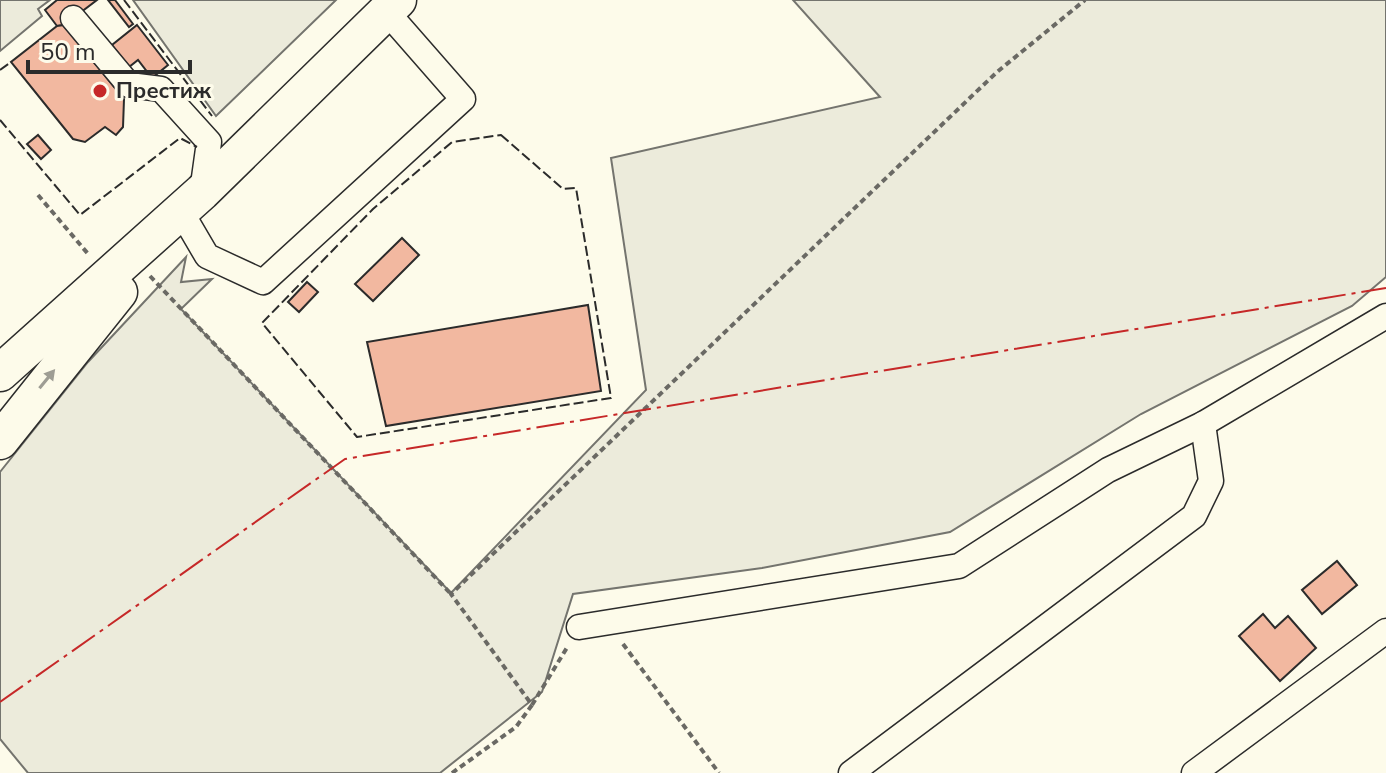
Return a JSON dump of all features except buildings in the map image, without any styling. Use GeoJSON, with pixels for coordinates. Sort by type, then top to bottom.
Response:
{"type":"FeatureCollection","features":[{"type":"Feature","properties":{"kind":"highway"},"geometry":{"type":"LineString","coordinates":[[0,373],[124,272],[392,6]]}},
{"type":"Feature","properties":{"kind":"highway"},"geometry":{"type":"LineString","coordinates":[[0,441],[124,272]]}},
{"type":"Feature","properties":{"kind":"street"},"geometry":{"type":"LineString","coordinates":[[73,18],[129,85],[161,89],[209,142],[192,204],[207,256],[263,282],[463,99],[392,6]]}},
{"type":"Feature","properties":{"kind":"street"},"geometry":{"type":"LineString","coordinates":[[579,627],[959,566],[1108,470],[1203,424],[1386,316]]}},
{"type":"Feature","properties":{"kind":"street"},"geometry":{"type":"LineString","coordinates":[[851,773],[1194,516],[1211,481],[1203,424]]}},
{"type":"Feature","properties":{"kind":"street"},"geometry":{"type":"LineString","coordinates":[[1194,773],[1386,631]]}},
{"type":"Feature","properties":{"kind":"path"},"geometry":{"type":"LineString","coordinates":[[451,594],[997,72],[1085,0]]}},
{"type":"Feature","properties":{"kind":"path"},"geometry":{"type":"LineString","coordinates":[[38,195],[124,272],[451,594],[532,705]]}},
{"type":"Feature","properties":{"kind":"path"},"geometry":{"type":"LineString","coordinates":[[607,623],[719,773]]}},
{"type":"Feature","properties":{"kind":"path"},"geometry":{"type":"LineString","coordinates":[[452,773],[516,727],[579,627]]}},
{"type":"Feature","properties":{"kind":"shaded area"},"geometry":{"type":"Polygon","coordinates":[[[0,0],[50,0],[38,9],[42,16],[0,51],[0,0]]]}},
{"type":"Feature","properties":{"kind":"shaded area"},"geometry":{"type":"Polygon","coordinates":[[[133,0],[336,0],[216,116],[133,0]]]}},
{"type":"Feature","properties":{"kind":"shaded area"},"geometry":{"type":"Polygon","coordinates":[[[793,0],[1386,0],[1386,277],[1352,306],[1141,414],[950,532],[762,568],[573,594],[542,692],[440,773],[28,773],[0,739],[0,472],[88,362],[186,257],[181,282],[212,279],[181,309],[451,593],[646,390],[611,158],[880,97],[793,0]]]}},
{"type":"Feature","properties":{"kind":"fence"},"geometry":{"type":"LineString","coordinates":[[124,0],[212,116]]}},
{"type":"Feature","properties":{"kind":"fence"},"geometry":{"type":"LineString","coordinates":[[0,70],[11,62]]}},
{"type":"Feature","properties":{"kind":"fence"},"geometry":{"type":"LineString","coordinates":[[0,120],[80,215],[180,138],[197,147]]}},
{"type":"Feature","properties":{"kind":"fence"},"geometry":{"type":"LineString","coordinates":[[501,135],[563,189],[576,188],[611,398],[357,437],[262,323],[373,209],[452,142],[501,135]]}},
{"type":"Feature","properties":{"kind":"power"},"geometry":{"type":"LineString","coordinates":[[0,702],[345,459],[1386,288]]}},
{"type":"Feature","properties":{"kind":"place","name":"Престиж"},"geometry":{"type":"Point","coordinates":[100,91]}}]}
